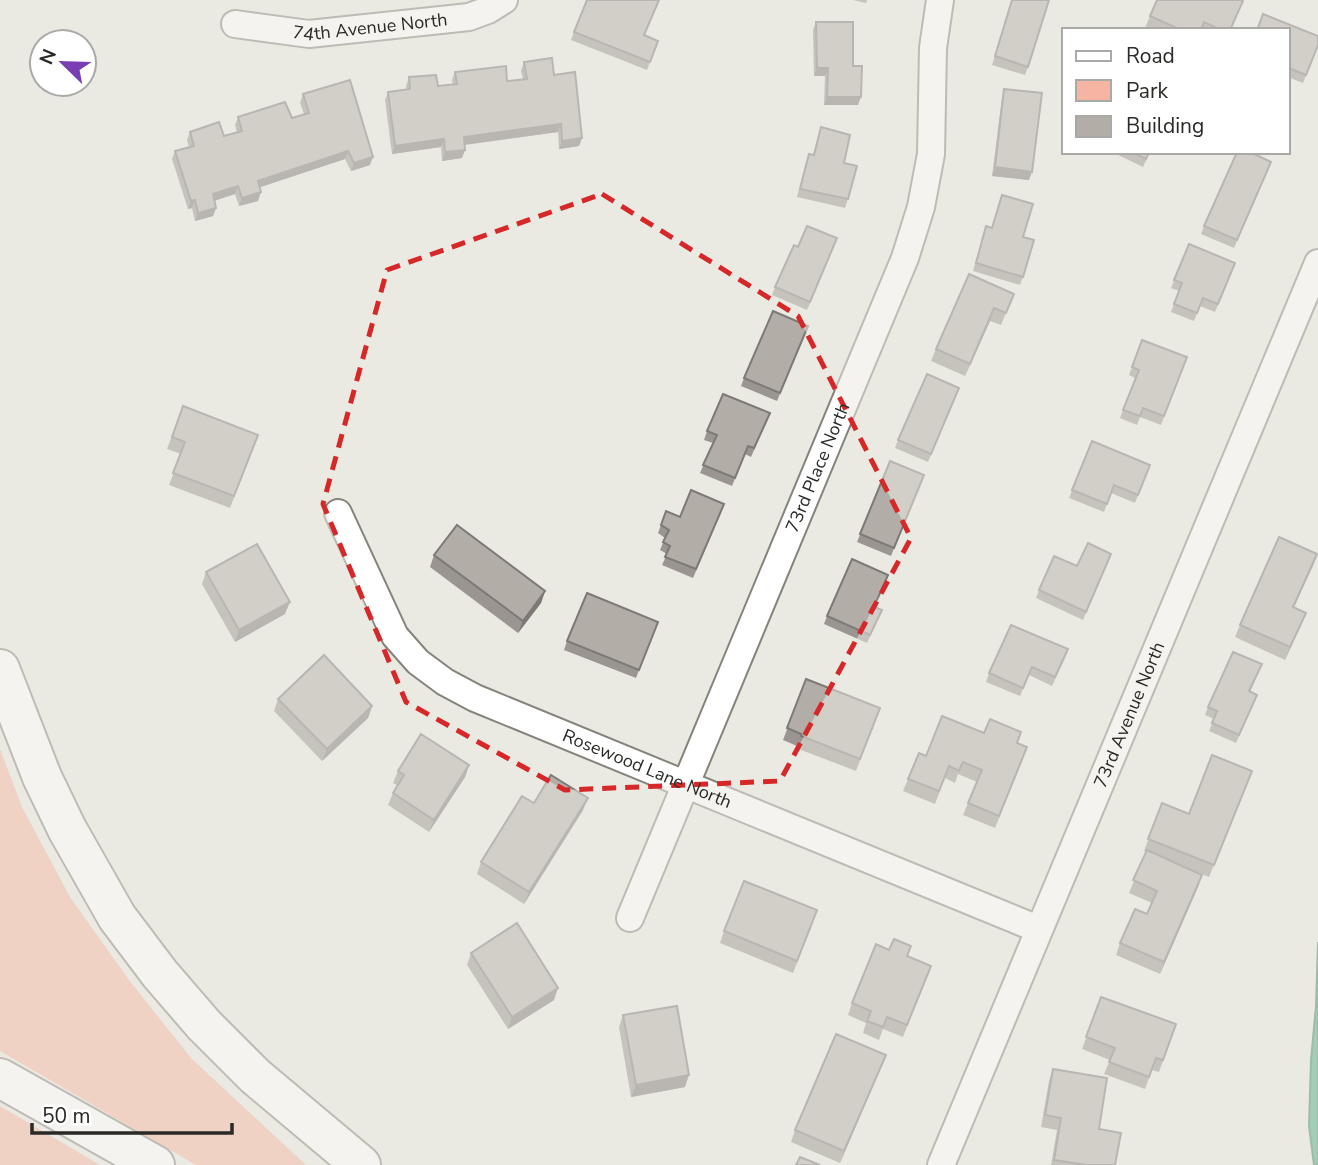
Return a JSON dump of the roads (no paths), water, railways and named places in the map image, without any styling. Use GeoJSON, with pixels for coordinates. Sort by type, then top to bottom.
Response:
{"type":"FeatureCollection","features":[{"type":"Feature","properties":{"kind":"highway"},"geometry":{"type":"LineString","coordinates":[[0,669],[42,777],[117,917],[160,974],[212,1033],[255,1076],[361,1165]]}},
{"type":"Feature","properties":{"kind":"highway"},"geometry":{"type":"LineString","coordinates":[[0,1078],[155,1165]]}},
{"type":"Feature","properties":{"kind":"street","name":"74th Avenue North"},"geometry":{"type":"LineString","coordinates":[[234,24],[309,34],[468,17],[488,10],[504,0]]}},
{"type":"Feature","properties":{"kind":"street","name":"73rd Place North"},"geometry":{"type":"LineString","coordinates":[[630,918],[905,258],[921,207],[931,154],[933,48],[940,0]]}},
{"type":"Feature","properties":{"kind":"street","name":"73rd Avenue North"},"geometry":{"type":"LineString","coordinates":[[940,1165],[1318,263]]}},
{"type":"Feature","properties":{"kind":"street","name":"Rosewood Lane North"},"geometry":{"type":"LineString","coordinates":[[338,513],[395,636],[418,662],[444,682],[475,698],[1038,929]]}}]}
